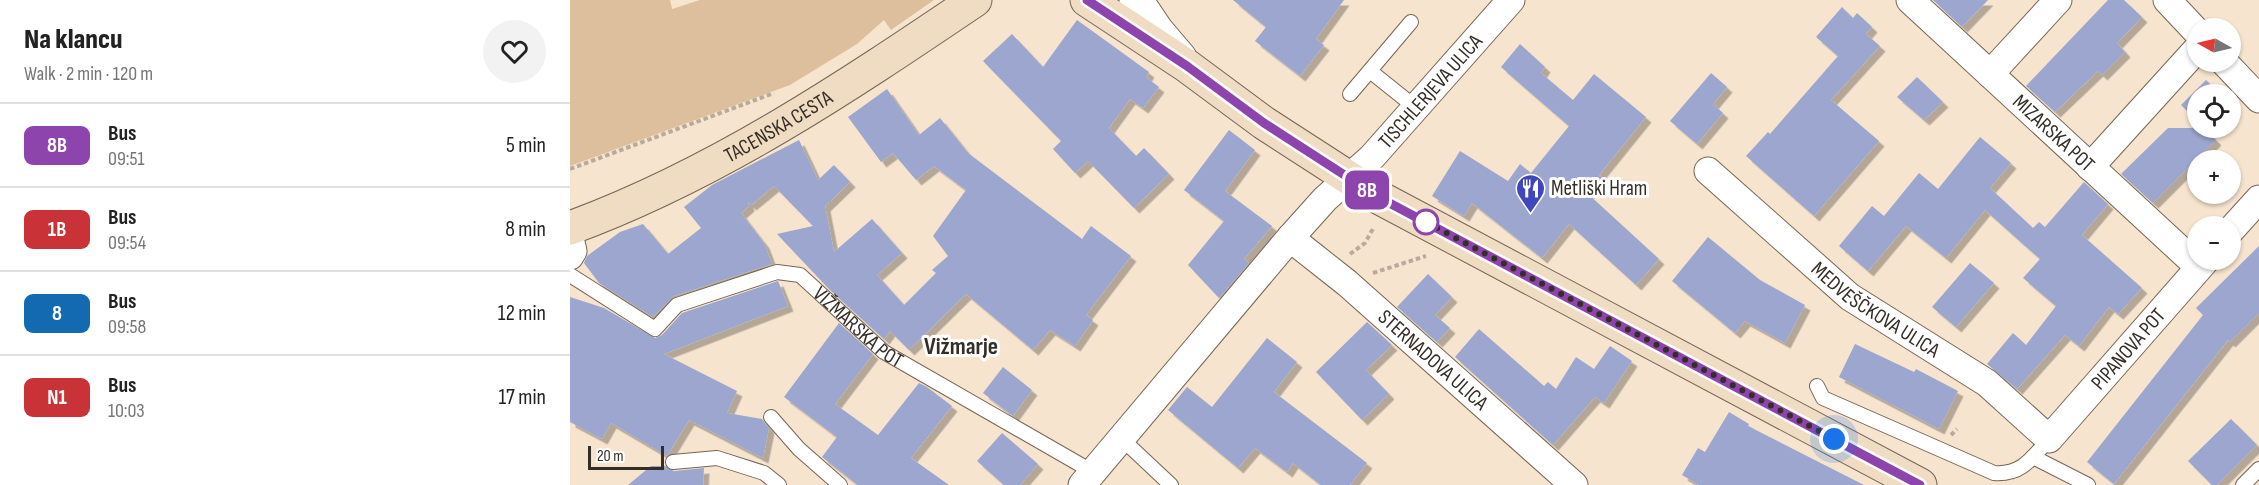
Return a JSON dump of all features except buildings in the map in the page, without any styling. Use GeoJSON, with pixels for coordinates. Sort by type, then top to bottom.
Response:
{"type":"FeatureCollection","features":[{"type":"Feature","properties":{"kind":"main road","name":"TACENSKA CESTA"},"geometry":{"type":"LineString","coordinates":[[570,228],[654,193],[808,111],[975,0]]}},
{"type":"Feature","properties":{"kind":"main road"},"geometry":{"type":"LineString","coordinates":[[1087,0],[1187,66],[1264,123],[1380,198],[1920,485]]}},
{"type":"Feature","properties":{"kind":"street"},"geometry":{"type":"LineString","coordinates":[[1136,0],[1157,31],[1187,66]]}},
{"type":"Feature","properties":{"kind":"street","name":"TISCHLERJEVA ULICA"},"geometry":{"type":"LineString","coordinates":[[1349,179],[1511,0]]}},
{"type":"Feature","properties":{"kind":"street","name":"MIZARSKA POT"},"geometry":{"type":"LineString","coordinates":[[1910,0],[2091,167],[2187,250]]}},
{"type":"Feature","properties":{"kind":"street"},"geometry":{"type":"LineString","coordinates":[[1990,74],[2058,0]]}},
{"type":"Feature","properties":{"kind":"street"},"geometry":{"type":"LineString","coordinates":[[2167,0],[2187,21]]}},
{"type":"Feature","properties":{"kind":"street"},"geometry":{"type":"LineString","coordinates":[[2091,167],[2187,60]]}},
{"type":"Feature","properties":{"kind":"street"},"geometry":{"type":"LineString","coordinates":[[2233,72],[2259,99]]}},
{"type":"Feature","properties":{"kind":"street","name":"MEDVEŠČKOVA ULICA"},"geometry":{"type":"LineString","coordinates":[[1708,171],[1850,297],[1987,383],[2041,448]]}},
{"type":"Feature","properties":{"kind":"street","name":"VIŽMARSKA POT"},"geometry":{"type":"LineString","coordinates":[[1087,478],[1290,238],[1325,199],[1349,179]]}},
{"type":"Feature","properties":{"kind":"street"},"geometry":{"type":"LineString","coordinates":[[2241,219],[2259,199]]}},
{"type":"Feature","properties":{"kind":"street"},"geometry":{"type":"LineString","coordinates":[[570,238],[573,251],[570,256]]}},
{"type":"Feature","properties":{"kind":"street","name":"STERNADOVA ULICA"},"geometry":{"type":"LineString","coordinates":[[1290,238],[1339,276],[1574,485]]}},
{"type":"Feature","properties":{"kind":"street","name":"PIPANOVA POT"},"geometry":{"type":"LineString","coordinates":[[2041,448],[2196,270]]}},
{"type":"Feature","properties":{"kind":"lane"},"geometry":{"type":"LineString","coordinates":[[1350,94],[1411,22]]}},
{"type":"Feature","properties":{"kind":"lane"},"geometry":{"type":"LineString","coordinates":[[1370,71],[1415,107]]}},
{"type":"Feature","properties":{"kind":"lane","name":"VIŽMARSKA POT"},"geometry":{"type":"LineString","coordinates":[[570,275],[655,329],[677,305],[777,272],[800,275],[884,352],[1087,478]]}},
{"type":"Feature","properties":{"kind":"lane"},"geometry":{"type":"LineString","coordinates":[[1817,386],[1823,398],[1994,472],[2012,472],[2023,468],[2041,448],[2088,485]]}},
{"type":"Feature","properties":{"kind":"lane"},"geometry":{"type":"LineString","coordinates":[[771,417],[799,449],[840,485]]}},
{"type":"Feature","properties":{"kind":"lane"},"geometry":{"type":"LineString","coordinates":[[1122,439],[1171,485]]}},
{"type":"Feature","properties":{"kind":"lane"},"geometry":{"type":"LineString","coordinates":[[672,462],[717,458],[764,473],[779,485]]}},
{"type":"Feature","properties":{"kind":"lane"},"geometry":{"type":"LineString","coordinates":[[2243,485],[2259,469]]}},
{"type":"Feature","properties":{"kind":"path"},"geometry":{"type":"LineString","coordinates":[[570,169],[781,91]]}},
{"type":"Feature","properties":{"kind":"path"},"geometry":{"type":"LineString","coordinates":[[1339,276],[1365,243],[1374,226]]}},
{"type":"Feature","properties":{"kind":"path"},"geometry":{"type":"LineString","coordinates":[[1339,276],[1429,255]]}},
{"type":"Feature","properties":{"kind":"shaded area"},"geometry":{"type":"Polygon","coordinates":[[[570,0],[670,0],[672,9],[700,0],[934,0],[891,30],[884,20],[857,44],[790,85],[570,166],[570,0]]]}},
{"type":"Feature","properties":{"kind":"bus line","name":"8B"},"geometry":{"type":"LineString","coordinates":[[1087,0],[1187,66],[1264,123],[1380,198],[1920,485]]}},
{"type":"Feature","properties":{"kind":"place","name":"Metliški Hram"},"geometry":{"type":"Point","coordinates":[1530,214]}},
{"type":"Feature","properties":{"kind":"district","name":"Vižmarje"},"geometry":{"type":"Point","coordinates":[961,346]}},
{"type":"Feature","properties":{"kind":"route"},"geometry":{"type":"LineString","coordinates":[[1426,222],[1422,220],[1834,439]]}}]}
